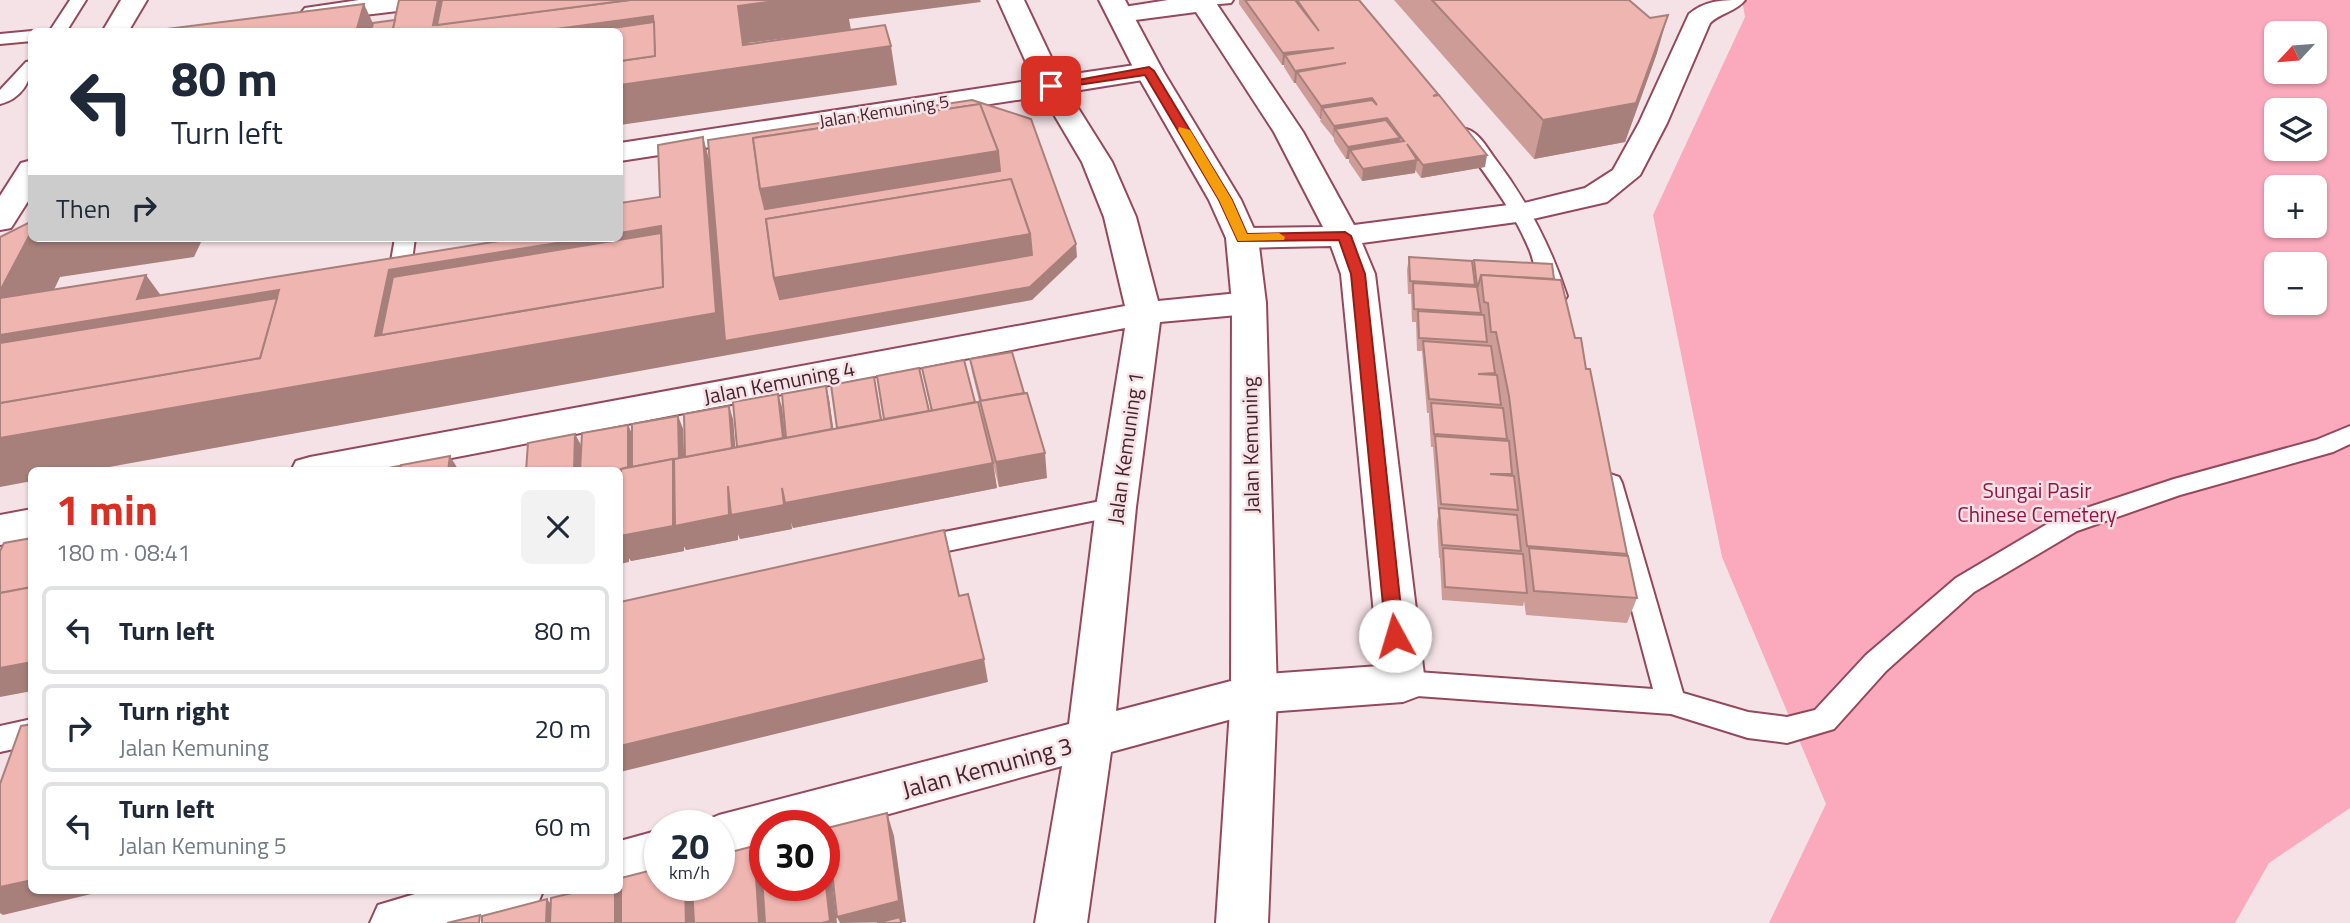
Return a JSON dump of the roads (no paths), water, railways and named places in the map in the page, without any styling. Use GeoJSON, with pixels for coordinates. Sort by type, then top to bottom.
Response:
{"type":"FeatureCollection","features":[{"type":"Feature","properties":{"kind":"street"},"geometry":{"type":"LineString","coordinates":[[117,28],[134,0]]}},
{"type":"Feature","properties":{"kind":"street"},"geometry":{"type":"LineString","coordinates":[[286,17],[423,0]]}},
{"type":"Feature","properties":{"kind":"street","name":"Jalan Kemuning 1"},"geometry":{"type":"LineString","coordinates":[[1011,0],[1051,86],[1097,162],[1120,218],[1144,313],[1116,507],[1090,740],[1061,923]]}},
{"type":"Feature","properties":{"kind":"street"},"geometry":{"type":"LineString","coordinates":[[1242,238],[1345,236],[1524,212],[1596,195],[1625,175],[1653,123],[1698,20],[1708,10],[1729,0]]}},
{"type":"Feature","properties":{"kind":"street"},"geometry":{"type":"LineString","coordinates":[[1116,7],[1210,1],[1321,190],[1345,236],[1358,274],[1403,683]]}},
{"type":"Feature","properties":{"kind":"street","name":"Jalan Kemuning"},"geometry":{"type":"LineString","coordinates":[[1116,7],[1149,71],[1225,200],[1242,238],[1249,303],[1254,694],[1242,923]]}},
{"type":"Feature","properties":{"kind":"street","name":"Jalan Kemuning 5"},"geometry":{"type":"LineString","coordinates":[[623,152],[1149,71]]}},
{"type":"Feature","properties":{"kind":"street"},"geometry":{"type":"LineString","coordinates":[[0,221],[28,176]]}},
{"type":"Feature","properties":{"kind":"street","name":"Jalan Kemuning 4"},"geometry":{"type":"LineString","coordinates":[[331,467],[1144,313],[1249,303]]}},
{"type":"Feature","properties":{"kind":"street"},"geometry":{"type":"LineString","coordinates":[[0,530],[28,525]]}},
{"type":"Feature","properties":{"kind":"street","name":"Jalan Kemuning 3"},"geometry":{"type":"LineString","coordinates":[[735,834],[1254,694],[1403,683]]}},
{"type":"Feature","properties":{"kind":"street"},"geometry":{"type":"LineString","coordinates":[[623,863],[644,857]]}},
{"type":"Feature","properties":{"kind":"street"},"geometry":{"type":"LineString","coordinates":[[396,923],[463,898],[494,894]]}},
{"type":"Feature","properties":{"kind":"lane"},"geometry":{"type":"LineString","coordinates":[[60,28],[78,0]]}},
{"type":"Feature","properties":{"kind":"lane"},"geometry":{"type":"LineString","coordinates":[[0,39],[28,36]]}},
{"type":"Feature","properties":{"kind":"lane"},"geometry":{"type":"LineString","coordinates":[[0,99],[15,87],[28,70]]}},
{"type":"Feature","properties":{"kind":"lane"},"geometry":{"type":"LineString","coordinates":[[1447,112],[1499,174],[1524,212],[1545,257],[1564,323]]}},
{"type":"Feature","properties":{"kind":"lane"},"geometry":{"type":"LineString","coordinates":[[404,242],[396,286],[399,298],[420,297]]}},
{"type":"Feature","properties":{"kind":"lane"},"geometry":{"type":"LineString","coordinates":[[1403,683],[1671,702],[1748,725],[1787,730],[1824,720],[1876,663],[1965,585],[2067,524],[2174,488],[2324,446],[2350,434]]}},
{"type":"Feature","properties":{"kind":"lane"},"geometry":{"type":"LineString","coordinates":[[1606,467],[1663,663],[1671,702]]}},
{"type":"Feature","properties":{"kind":"lane"},"geometry":{"type":"LineString","coordinates":[[888,554],[1116,507]]}},
{"type":"Feature","properties":{"kind":"lane"},"geometry":{"type":"LineString","coordinates":[[0,739],[28,734]]}},
{"type":"Feature","properties":{"kind":"park label","name":"Sungai Pasir Chinese Cemetery"},"geometry":{"type":"Point","coordinates":[2037,502]}}]}
